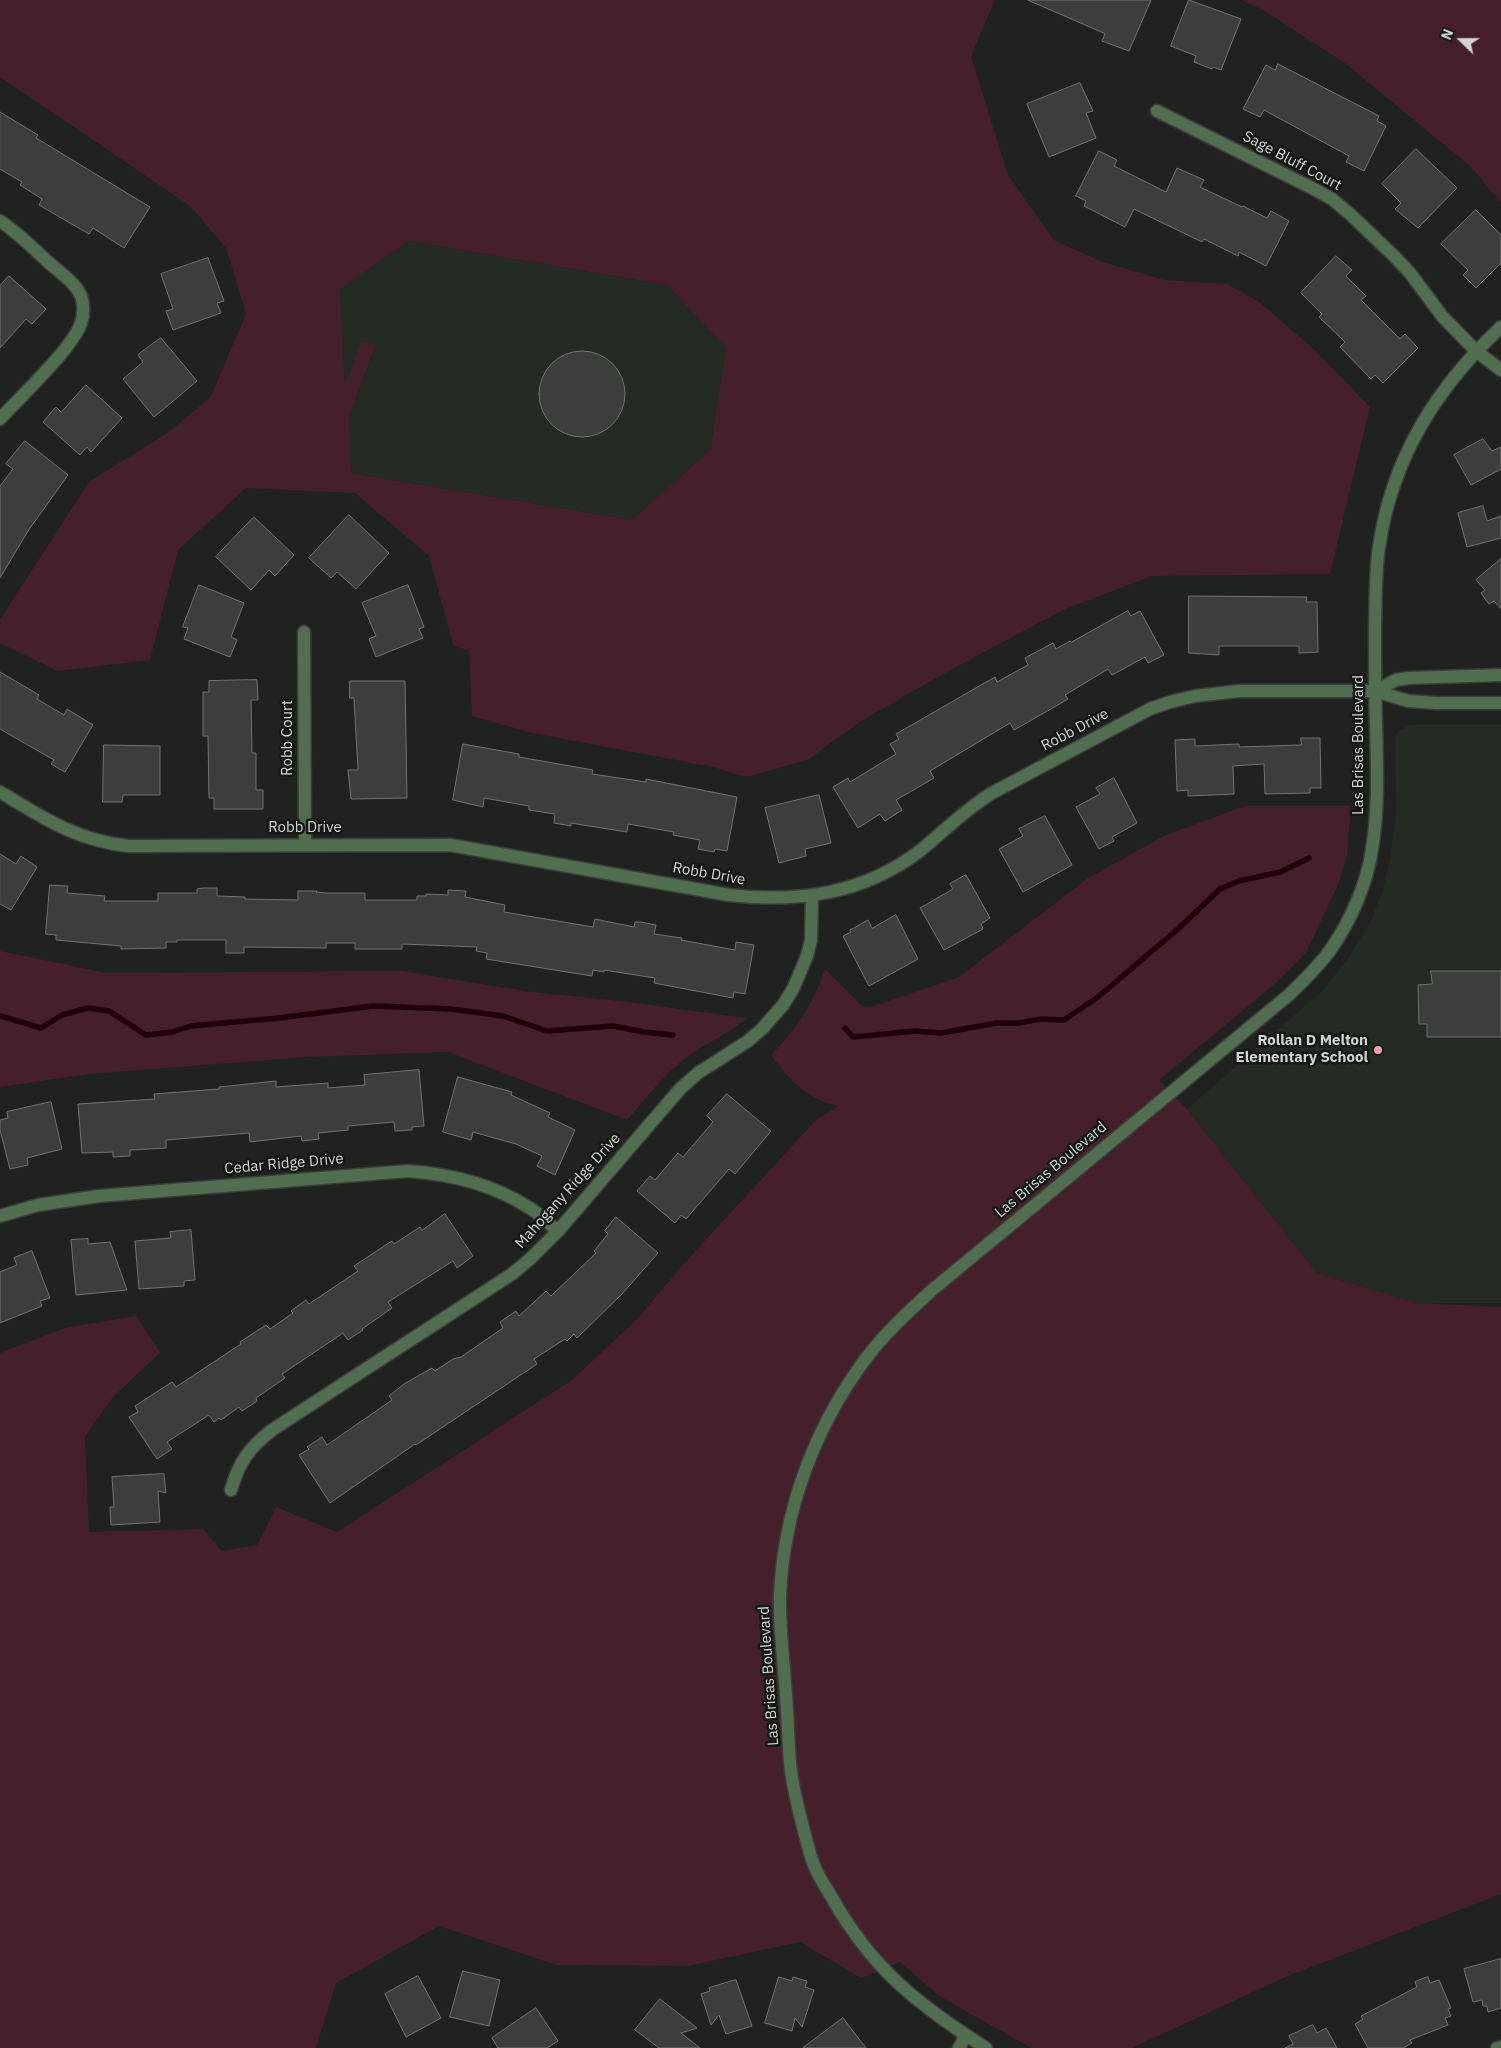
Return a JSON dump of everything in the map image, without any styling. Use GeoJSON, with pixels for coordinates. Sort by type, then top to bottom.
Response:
{"type":"FeatureCollection","features":[{"type":"Feature","properties":{"kind":"street","name":"Sage Bluff Court"},"geometry":{"type":"LineString","coordinates":[[1157,111],[1332,199],[1410,273],[1442,316],[1476,351],[1501,370]]}},
{"type":"Feature","properties":{"kind":"street"},"geometry":{"type":"LineString","coordinates":[[0,221],[13,230],[73,285],[82,298],[83,311],[82,322],[70,342],[0,419]]}},
{"type":"Feature","properties":{"kind":"street","name":"Las Brisas Boulevard"},"geometry":{"type":"LineString","coordinates":[[986,2048],[923,2006],[893,1980],[869,1953],[837,1907],[814,1865],[796,1803],[790,1760],[780,1631],[780,1595],[784,1552],[795,1501],[816,1443],[840,1396],[893,1327],[930,1291],[1290,994],[1312,973],[1330,950],[1352,912],[1364,883],[1372,850],[1378,802],[1375,691],[1376,584],[1379,547],[1388,507],[1400,467],[1420,426],[1444,388],[1476,351],[1501,327]]}},
{"type":"Feature","properties":{"kind":"street","name":"Robb Court"},"geometry":{"type":"LineString","coordinates":[[304,632],[305,844]]}},
{"type":"Feature","properties":{"kind":"street","name":"Robb Drive"},"geometry":{"type":"LineString","coordinates":[[1375,691],[1396,680],[1408,678],[1501,676]]}},
{"type":"Feature","properties":{"kind":"street","name":"Robb Drive"},"geometry":{"type":"LineString","coordinates":[[0,792],[75,834],[110,844],[128,846],[450,845],[729,895],[777,899],[812,896],[859,883],[902,863],[935,838],[972,805],[1122,723],[1170,702],[1195,696],[1239,691],[1375,691],[1408,701],[1501,703]]}},
{"type":"Feature","properties":{"kind":"street","name":"Mahogany Ridge Drive"},"geometry":{"type":"LineString","coordinates":[[231,1490],[244,1458],[257,1442],[272,1430],[512,1274],[530,1259],[558,1231],[680,1089],[698,1073],[748,1041],[768,1023],[793,989],[807,956],[811,940],[812,896]]}},
{"type":"Feature","properties":{"kind":"street","name":"Cedar Ridge Drive"},"geometry":{"type":"LineString","coordinates":[[0,1216],[38,1206],[99,1196],[408,1171],[454,1177],[510,1197],[530,1208],[558,1231]]}},
{"type":"Feature","properties":{"kind":"street"},"geometry":{"type":"LineString","coordinates":[[959,2048],[966,2035]]}},
{"type":"Feature","properties":{"kind":"street"},"geometry":{"type":"LineString","coordinates":[[1497,2048],[1501,2047]]}},
{"type":"Feature","properties":{"kind":"shaded area"},"geometry":{"type":"Polygon","coordinates":[[[0,0],[995,0],[971,56],[1008,175],[1054,240],[1100,261],[1164,280],[1227,284],[1258,301],[1316,351],[1370,407],[1330,574],[1152,576],[1065,609],[936,678],[861,721],[809,759],[747,777],[713,767],[532,733],[472,716],[469,651],[453,645],[429,556],[355,493],[246,488],[178,550],[150,660],[57,671],[0,643],[0,619],[90,481],[166,434],[210,398],[246,314],[226,248],[190,206],[0,77],[0,0]],[[409,241],[340,289],[345,384],[361,342],[376,345],[349,416],[351,473],[632,520],[710,450],[726,348],[666,285],[409,241]]]}},
{"type":"Feature","properties":{"kind":"shaded area"},"geometry":{"type":"Polygon","coordinates":[[[1241,0],[1501,0],[1501,203],[1471,167],[1346,64],[1265,11],[1241,0]]]}},
{"type":"Feature","properties":{"kind":"shaded area"},"geometry":{"type":"Polygon","coordinates":[[[409,241],[666,285],[726,348],[710,450],[633,520],[351,473],[349,416],[376,346],[345,385],[340,288],[409,241]]]}},
{"type":"Feature","properties":{"kind":"shaded area","name":"Rollan D Melton Elementary School"},"geometry":{"type":"Polygon","coordinates":[[[1410,725],[1501,725],[1501,1303],[1417,1303],[1317,1273],[1187,1109],[1322,991],[1349,957],[1370,922],[1382,893],[1390,859],[1396,814],[1395,738],[1398,731],[1410,725]]]}},
{"type":"Feature","properties":{"kind":"shaded area"},"geometry":{"type":"Polygon","coordinates":[[[1245,806],[1351,806],[1347,856],[1338,885],[1306,953],[1276,983],[1159,1080],[1187,1109],[1317,1273],[1417,1303],[1501,1307],[1501,1894],[1288,1976],[1132,2048],[1031,2048],[939,1996],[900,1962],[861,1978],[800,1942],[688,1966],[557,1965],[439,1926],[336,1983],[316,2048],[0,2048],[0,1353],[65,1328],[136,1316],[160,1353],[113,1397],[85,1437],[89,1532],[203,1529],[222,1551],[257,1545],[276,1507],[337,1532],[572,1380],[637,1319],[688,1259],[816,1120],[839,1106],[822,1101],[805,1091],[787,1075],[771,1055],[803,1015],[821,981],[825,969],[862,1006],[871,1007],[959,977],[1088,878],[1164,836],[1245,806]]]}},
{"type":"Feature","properties":{"kind":"shaded area"},"geometry":{"type":"Polygon","coordinates":[[[0,951],[107,973],[402,971],[532,992],[620,1001],[747,1018],[682,1061],[660,1082],[627,1120],[448,1052],[307,1057],[89,1074],[0,1087],[0,951]]]}},
{"type":"Feature","properties":{"kind":"building"},"geometry":{"type":"Polygon","coordinates":[[[1028,0],[1151,0],[1129,51],[1102,41],[1105,34],[1028,0]]]}},
{"type":"Feature","properties":{"kind":"building"},"geometry":{"type":"Polygon","coordinates":[[[1189,0],[1241,19],[1221,70],[1213,67],[1212,69],[1194,62],[1196,56],[1171,46],[1189,0]]]}},
{"type":"Feature","properties":{"kind":"building"},"geometry":{"type":"Polygon","coordinates":[[[1278,64],[1379,116],[1377,121],[1386,126],[1364,171],[1346,162],[1349,156],[1264,110],[1260,117],[1243,109],[1266,65],[1275,70],[1278,64]]]}},
{"type":"Feature","properties":{"kind":"building"},"geometry":{"type":"Polygon","coordinates":[[[1080,83],[1093,111],[1086,113],[1096,138],[1049,157],[1027,104],[1080,83]]]}},
{"type":"Feature","properties":{"kind":"building"},"geometry":{"type":"Polygon","coordinates":[[[0,112],[38,135],[36,138],[150,207],[124,248],[93,228],[89,234],[39,205],[42,199],[20,185],[22,182],[0,169],[0,112]]]}},
{"type":"Feature","properties":{"kind":"building"},"geometry":{"type":"Polygon","coordinates":[[[1416,149],[1457,188],[1418,228],[1395,209],[1401,203],[1382,184],[1416,149]]]}},
{"type":"Feature","properties":{"kind":"building"},"geometry":{"type":"Polygon","coordinates":[[[1099,151],[1117,160],[1114,166],[1166,192],[1177,168],[1204,180],[1200,187],[1242,207],[1267,218],[1271,211],[1289,221],[1266,266],[1239,252],[1238,256],[1204,239],[1202,242],[1134,209],[1125,227],[1084,206],[1086,201],[1076,196],[1099,151]]]}},
{"type":"Feature","properties":{"kind":"building"},"geometry":{"type":"Polygon","coordinates":[[[1476,210],[1501,235],[1501,263],[1476,288],[1463,275],[1468,270],[1441,244],[1476,210]]]}},
{"type":"Feature","properties":{"kind":"building"},"geometry":{"type":"Polygon","coordinates":[[[1336,256],[1352,270],[1346,276],[1366,296],[1361,300],[1400,339],[1405,334],[1418,348],[1383,383],[1375,375],[1371,379],[1340,347],[1345,342],[1319,317],[1322,314],[1301,293],[1336,256]]]}},
{"type":"Feature","properties":{"kind":"building"},"geometry":{"type":"Polygon","coordinates":[[[208,258],[224,301],[217,303],[221,313],[173,330],[166,311],[173,309],[161,274],[208,258]]]}},
{"type":"Feature","properties":{"kind":"building"},"geometry":{"type":"Polygon","coordinates":[[[9,276],[46,309],[32,324],[26,319],[0,348],[0,286],[9,276]]]}},
{"type":"Feature","properties":{"kind":"building"},"geometry":{"type":"Polygon","coordinates":[[[161,338],[197,381],[154,417],[123,379],[143,362],[138,355],[161,338]]]}},
{"type":"Feature","properties":{"kind":"building"},"geometry":{"type":"Polygon","coordinates":[[[582,351],[598,354],[606,358],[618,370],[622,378],[625,394],[622,410],[618,418],[606,430],[598,434],[582,437],[566,434],[558,430],[546,418],[542,410],[539,394],[542,378],[546,370],[558,358],[566,354],[582,351]]]}},
{"type":"Feature","properties":{"kind":"building"},"geometry":{"type":"Polygon","coordinates":[[[86,385],[122,418],[91,452],[87,447],[80,455],[43,422],[56,407],[61,412],[86,385]]]}},
{"type":"Feature","properties":{"kind":"building"},"geometry":{"type":"Polygon","coordinates":[[[1483,439],[1492,451],[1501,447],[1501,469],[1471,485],[1454,455],[1483,439]]]}},
{"type":"Feature","properties":{"kind":"building"},"geometry":{"type":"Polygon","coordinates":[[[25,441],[68,475],[28,531],[0,578],[0,486],[13,469],[6,464],[25,441]]]}},
{"type":"Feature","properties":{"kind":"building"},"geometry":{"type":"Polygon","coordinates":[[[1483,506],[1487,521],[1501,516],[1501,538],[1467,547],[1458,513],[1483,506]]]}},
{"type":"Feature","properties":{"kind":"building"},"geometry":{"type":"Polygon","coordinates":[[[349,515],[389,553],[356,589],[337,572],[331,578],[309,558],[349,515]]]}},
{"type":"Feature","properties":{"kind":"building"},"geometry":{"type":"Polygon","coordinates":[[[254,517],[294,555],[275,576],[269,570],[251,590],[216,557],[254,517]]]}},
{"type":"Feature","properties":{"kind":"building"},"geometry":{"type":"Polygon","coordinates":[[[1501,559],[1501,609],[1494,601],[1489,604],[1481,593],[1485,590],[1476,580],[1501,559]]]}},
{"type":"Feature","properties":{"kind":"building"},"geometry":{"type":"Polygon","coordinates":[[[199,585],[244,603],[231,637],[237,640],[230,657],[184,639],[188,628],[183,627],[199,585]]]}},
{"type":"Feature","properties":{"kind":"building"},"geometry":{"type":"Polygon","coordinates":[[[408,585],[424,627],[419,629],[423,638],[376,657],[369,639],[376,636],[362,603],[408,585]]]}},
{"type":"Feature","properties":{"kind":"building"},"geometry":{"type":"Polygon","coordinates":[[[1189,596],[1307,597],[1306,602],[1317,602],[1318,652],[1299,653],[1299,646],[1219,646],[1219,655],[1189,653],[1189,596]]]}},
{"type":"Feature","properties":{"kind":"building"},"geometry":{"type":"Polygon","coordinates":[[[1128,611],[1131,616],[1140,611],[1164,655],[1148,663],[1145,657],[1112,675],[1108,669],[1065,695],[1068,699],[1014,730],[1010,723],[930,771],[934,778],[896,800],[902,810],[885,821],[880,814],[858,828],[833,787],[848,778],[850,782],[896,754],[890,744],[899,739],[896,734],[995,677],[997,682],[1028,665],[1025,658],[1053,643],[1056,649],[1128,611]]]}},
{"type":"Feature","properties":{"kind":"building"},"geometry":{"type":"Polygon","coordinates":[[[0,672],[39,695],[37,699],[64,715],[67,709],[93,725],[65,772],[51,764],[54,760],[0,729],[0,672]]]}},
{"type":"Feature","properties":{"kind":"building"},"geometry":{"type":"Polygon","coordinates":[[[257,680],[258,700],[251,700],[252,753],[256,753],[256,790],[263,790],[263,809],[214,809],[214,798],[209,798],[208,736],[203,736],[203,692],[209,692],[209,681],[257,680]]]}},
{"type":"Feature","properties":{"kind":"building"},"geometry":{"type":"Polygon","coordinates":[[[350,681],[405,681],[407,798],[351,799],[348,770],[358,770],[354,698],[350,698],[350,681]]]}},
{"type":"Feature","properties":{"kind":"building"},"geometry":{"type":"Polygon","coordinates":[[[1301,738],[1320,738],[1321,788],[1310,788],[1310,793],[1265,794],[1264,764],[1233,766],[1234,794],[1188,796],[1188,790],[1177,791],[1175,740],[1195,739],[1195,746],[1239,744],[1239,747],[1301,745],[1301,738]]]}},
{"type":"Feature","properties":{"kind":"building"},"geometry":{"type":"Polygon","coordinates":[[[463,744],[519,754],[519,757],[593,770],[592,774],[646,782],[646,779],[737,797],[727,851],[715,849],[714,852],[698,849],[700,840],[673,835],[674,832],[628,824],[627,832],[571,823],[571,826],[554,823],[555,814],[529,810],[529,806],[484,798],[483,807],[453,800],[463,744]]]}},
{"type":"Feature","properties":{"kind":"building"},"geometry":{"type":"Polygon","coordinates":[[[104,745],[160,746],[160,795],[123,795],[122,802],[103,802],[104,745]]]}},
{"type":"Feature","properties":{"kind":"building"},"geometry":{"type":"Polygon","coordinates":[[[1114,778],[1137,823],[1112,837],[1114,841],[1099,849],[1076,807],[1100,794],[1096,788],[1114,778]]]}},
{"type":"Feature","properties":{"kind":"building"},"geometry":{"type":"Polygon","coordinates":[[[819,795],[831,843],[805,849],[806,856],[779,863],[765,808],[819,795]]]}},
{"type":"Feature","properties":{"kind":"building"},"geometry":{"type":"Polygon","coordinates":[[[1045,816],[1072,865],[1023,892],[999,849],[1023,836],[1019,829],[1045,816]]]}},
{"type":"Feature","properties":{"kind":"building"},"geometry":{"type":"Polygon","coordinates":[[[0,854],[16,864],[21,856],[37,867],[11,910],[0,904],[0,854]]]}},
{"type":"Feature","properties":{"kind":"building"},"geometry":{"type":"Polygon","coordinates":[[[966,875],[990,918],[981,924],[983,929],[944,950],[920,908],[953,889],[950,884],[966,875]]]}},
{"type":"Feature","properties":{"kind":"building"},"geometry":{"type":"Polygon","coordinates":[[[50,885],[68,886],[67,893],[105,896],[104,901],[158,901],[158,893],[197,893],[197,889],[203,888],[217,888],[217,896],[245,897],[245,899],[298,900],[298,891],[365,893],[365,900],[417,900],[417,896],[426,896],[426,894],[448,895],[448,890],[466,891],[465,897],[505,905],[504,912],[593,927],[595,919],[634,927],[635,922],[641,922],[656,925],[654,934],[682,938],[681,940],[735,950],[736,942],[754,945],[745,994],[734,992],[733,998],[654,983],[655,978],[604,970],[604,972],[593,970],[592,976],[486,959],[487,953],[476,951],[477,947],[402,944],[402,949],[355,949],[355,943],[326,943],[326,948],[244,947],[244,953],[226,953],[226,940],[177,940],[177,942],[166,942],[166,948],[121,949],[121,946],[56,940],[56,935],[46,934],[50,885]]]}},
{"type":"Feature","properties":{"kind":"building"},"geometry":{"type":"Polygon","coordinates":[[[896,915],[918,959],[869,986],[843,936],[868,920],[872,928],[896,915]]]}},
{"type":"Feature","properties":{"kind":"building"},"geometry":{"type":"Polygon","coordinates":[[[1431,971],[1501,971],[1501,1037],[1427,1037],[1427,1024],[1419,1024],[1418,985],[1432,984],[1431,971]]]}},
{"type":"Feature","properties":{"kind":"building"},"geometry":{"type":"Polygon","coordinates":[[[419,1070],[424,1126],[412,1127],[412,1130],[395,1131],[394,1122],[348,1126],[348,1130],[318,1133],[319,1139],[302,1141],[301,1136],[250,1142],[249,1133],[166,1140],[166,1148],[130,1150],[130,1156],[113,1157],[113,1152],[82,1153],[78,1104],[155,1099],[154,1094],[219,1089],[219,1087],[276,1081],[276,1087],[328,1083],[328,1088],[365,1085],[364,1075],[419,1070]]]}},
{"type":"Feature","properties":{"kind":"building"},"geometry":{"type":"Polygon","coordinates":[[[458,1077],[512,1092],[511,1095],[550,1113],[548,1117],[575,1130],[555,1175],[537,1166],[542,1156],[516,1144],[473,1132],[471,1140],[443,1132],[458,1077]]]}},
{"type":"Feature","properties":{"kind":"building"},"geometry":{"type":"Polygon","coordinates":[[[727,1094],[771,1131],[735,1174],[729,1169],[686,1219],[681,1215],[675,1223],[637,1191],[650,1176],[655,1180],[678,1153],[683,1157],[713,1122],[707,1116],[727,1094]]]}},
{"type":"Feature","properties":{"kind":"building"},"geometry":{"type":"Polygon","coordinates":[[[51,1102],[62,1149],[27,1158],[28,1165],[10,1169],[0,1130],[0,1120],[8,1118],[7,1112],[51,1102]]]}},
{"type":"Feature","properties":{"kind":"building"},"geometry":{"type":"Polygon","coordinates":[[[445,1214],[473,1256],[457,1268],[453,1261],[388,1302],[392,1308],[363,1330],[348,1340],[343,1333],[282,1374],[285,1378],[256,1398],[257,1401],[242,1411],[239,1407],[221,1420],[219,1418],[214,1422],[209,1415],[167,1442],[172,1449],[157,1459],[129,1417],[138,1412],[135,1406],[172,1382],[176,1387],[266,1325],[270,1329],[293,1313],[291,1311],[306,1300],[309,1304],[358,1271],[354,1266],[392,1241],[394,1244],[420,1227],[422,1230],[445,1214]]]}},
{"type":"Feature","properties":{"kind":"building"},"geometry":{"type":"Polygon","coordinates":[[[616,1217],[658,1253],[622,1294],[577,1338],[574,1334],[567,1341],[565,1339],[534,1359],[537,1364],[415,1444],[330,1503],[299,1455],[309,1449],[307,1447],[322,1437],[327,1445],[392,1400],[389,1396],[404,1384],[432,1368],[435,1371],[453,1359],[461,1357],[503,1328],[500,1322],[516,1311],[519,1316],[546,1291],[551,1296],[596,1253],[594,1251],[608,1234],[605,1231],[616,1217]]]}},
{"type":"Feature","properties":{"kind":"building"},"geometry":{"type":"Polygon","coordinates":[[[191,1230],[195,1280],[184,1281],[184,1286],[139,1289],[135,1241],[171,1238],[170,1232],[191,1230]]]}},
{"type":"Feature","properties":{"kind":"building"},"geometry":{"type":"Polygon","coordinates":[[[88,1239],[88,1244],[110,1242],[127,1290],[76,1295],[71,1240],[88,1239]]]}},
{"type":"Feature","properties":{"kind":"building"},"geometry":{"type":"Polygon","coordinates":[[[32,1251],[50,1298],[40,1301],[42,1306],[0,1323],[0,1272],[17,1265],[14,1258],[32,1251]]]}},
{"type":"Feature","properties":{"kind":"building"},"geometry":{"type":"Polygon","coordinates":[[[164,1474],[166,1493],[158,1491],[160,1522],[111,1525],[110,1507],[114,1507],[112,1477],[164,1474]]]}},
{"type":"Feature","properties":{"kind":"building"},"geometry":{"type":"Polygon","coordinates":[[[1501,1959],[1501,2008],[1488,2012],[1487,2006],[1483,2006],[1482,2000],[1473,2002],[1464,1969],[1501,1959]]]}},
{"type":"Feature","properties":{"kind":"building"},"geometry":{"type":"Polygon","coordinates":[[[463,1971],[500,1980],[489,2026],[450,2017],[463,1971]]]}},
{"type":"Feature","properties":{"kind":"building"},"geometry":{"type":"Polygon","coordinates":[[[418,1976],[441,2018],[406,2037],[385,1994],[418,1976]]]}},
{"type":"Feature","properties":{"kind":"building"},"geometry":{"type":"Polygon","coordinates":[[[779,1977],[792,1981],[793,1977],[807,1981],[805,1987],[814,1990],[802,2027],[795,2018],[792,2031],[765,2023],[779,1977]]]}},
{"type":"Feature","properties":{"kind":"building"},"geometry":{"type":"Polygon","coordinates":[[[1428,1977],[1430,1983],[1439,1980],[1451,2008],[1448,2009],[1451,2016],[1445,2018],[1448,2025],[1410,2040],[1412,2043],[1403,2048],[1368,2048],[1355,2024],[1363,2019],[1361,2016],[1417,1987],[1415,1982],[1428,1977]]]}},
{"type":"Feature","properties":{"kind":"building"},"geometry":{"type":"Polygon","coordinates":[[[736,1980],[752,2026],[726,2034],[719,2015],[711,2025],[701,1994],[710,1991],[709,1988],[736,1980]]]}},
{"type":"Feature","properties":{"kind":"building"},"geometry":{"type":"Polygon","coordinates":[[[660,1999],[697,2028],[681,2033],[700,2048],[659,2048],[635,2030],[660,1999]]]}},
{"type":"Feature","properties":{"kind":"building"},"geometry":{"type":"Polygon","coordinates":[[[536,2008],[558,2041],[547,2048],[498,2048],[492,2038],[536,2008]]]}},
{"type":"Feature","properties":{"kind":"building"},"geometry":{"type":"Polygon","coordinates":[[[843,2018],[866,2048],[803,2048],[843,2018]]]}},
{"type":"Feature","properties":{"kind":"building"},"geometry":{"type":"Polygon","coordinates":[[[1313,2025],[1317,2033],[1326,2028],[1337,2048],[1285,2048],[1293,2044],[1289,2036],[1313,2025]]]}},
{"type":"Feature","properties":{"kind":"waterway"},"geometry":{"type":"LineString","coordinates":[[845,1028],[853,1037],[915,1031],[941,1033],[997,1023],[1019,1023],[1040,1019],[1064,1020],[1098,997],[1179,928],[1220,889],[1239,881],[1280,872],[1309,858]]}},
{"type":"Feature","properties":{"kind":"waterway"},"geometry":{"type":"LineString","coordinates":[[0,1016],[41,1028],[62,1015],[88,1008],[109,1011],[146,1035],[172,1032],[191,1026],[279,1018],[373,1006],[451,1009],[503,1016],[547,1031],[613,1026],[673,1035]]}},
{"type":"Feature","properties":{"kind":"place","name":"Rollan D Melton Elementary School"},"geometry":{"type":"Point","coordinates":[1378,1050]}}]}
